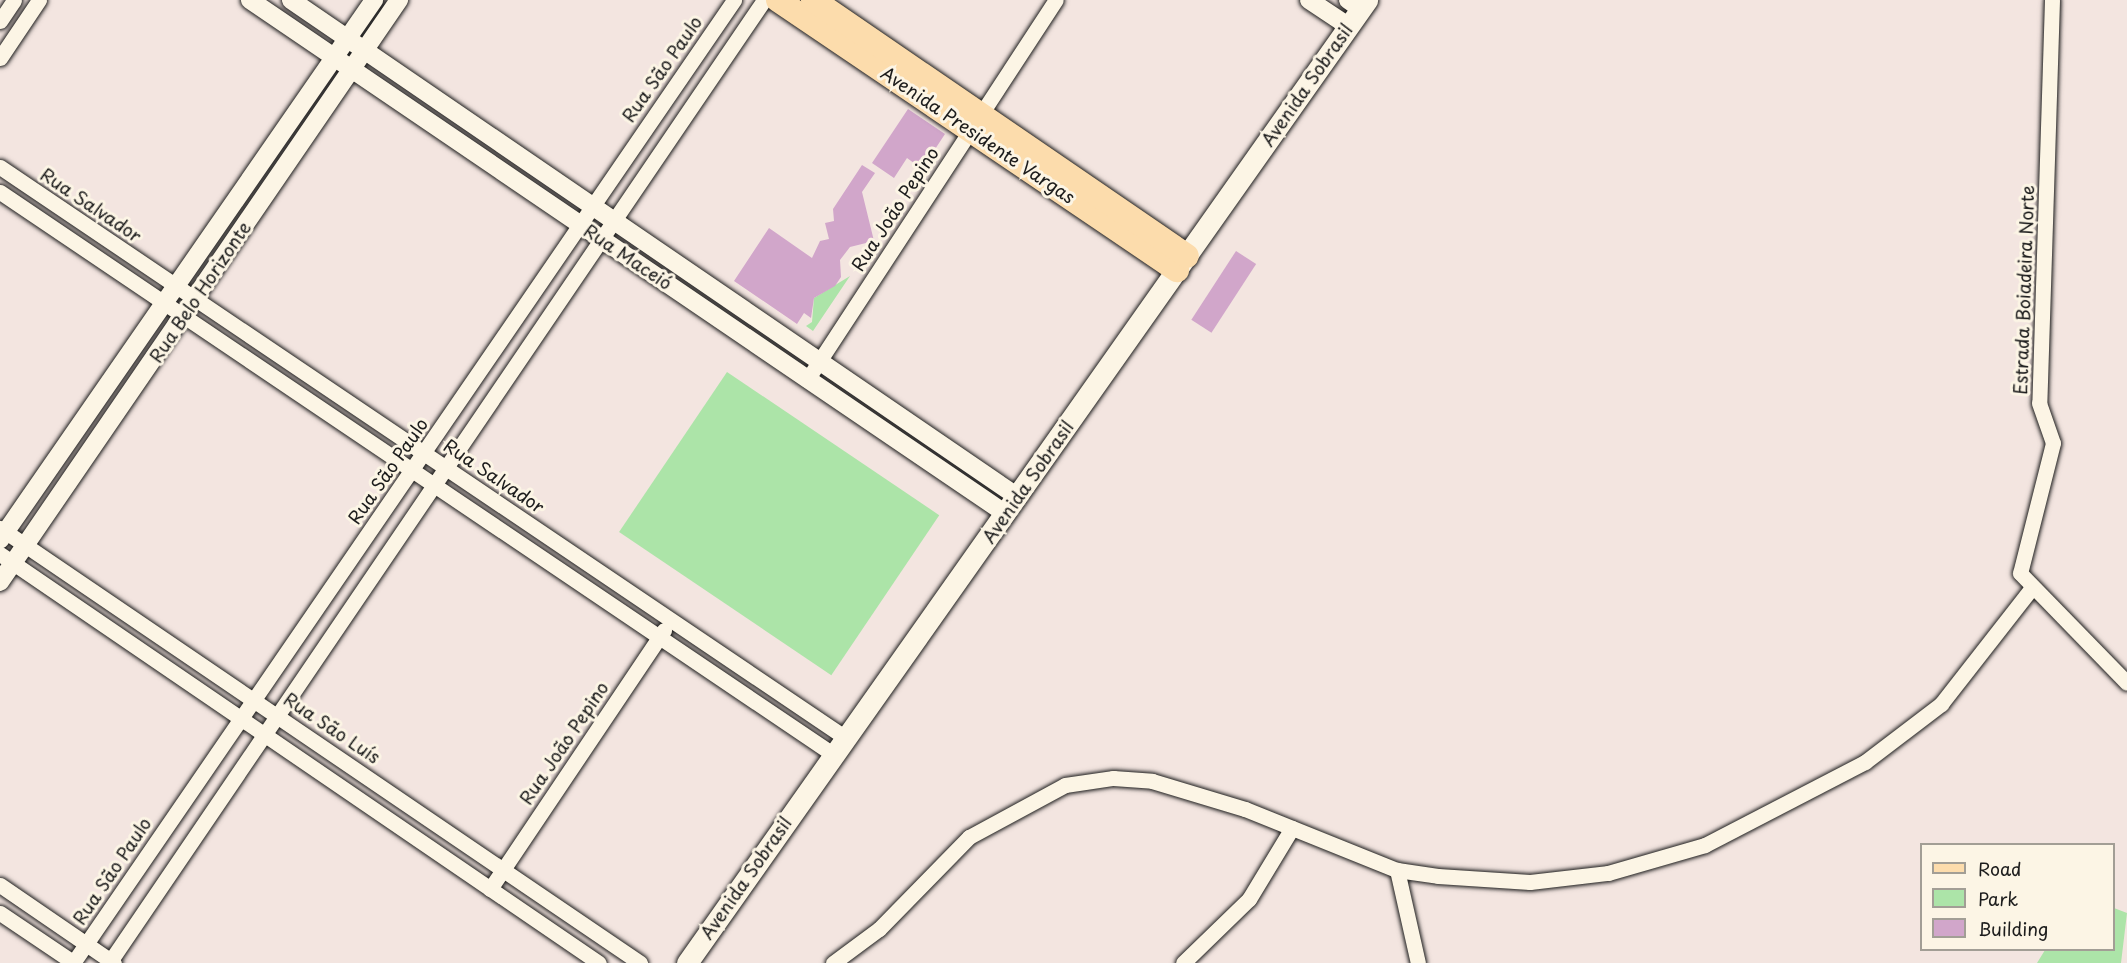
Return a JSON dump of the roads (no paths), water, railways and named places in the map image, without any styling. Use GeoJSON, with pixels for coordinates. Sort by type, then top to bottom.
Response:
{"type":"FeatureCollection","features":[{"type":"Feature","properties":{"kind":"main road","name":"Avenida Presidente Vargas"},"geometry":{"type":"LineString","coordinates":[[778,0],[974,122],[1182,263]]}},
{"type":"Feature","properties":{"kind":"main road","name":"Avenida Presidente Vargas"},"geometry":{"type":"LineString","coordinates":[[813,0],[974,122]]}},
{"type":"Feature","properties":{"kind":"main road","name":"Avenida Sobrasil"},"geometry":{"type":"LineString","coordinates":[[687,963],[1012,506],[1348,26],[1359,3]]}},
{"type":"Feature","properties":{"kind":"street"},"geometry":{"type":"LineString","coordinates":[[0,58],[39,0]]}},
{"type":"Feature","properties":{"kind":"street","name":"Rua Maceió"},"geometry":{"type":"LineString","coordinates":[[291,0],[819,361],[1012,506]]}},
{"type":"Feature","properties":{"kind":"street","name":"Rua Belo Horizonte"},"geometry":{"type":"LineString","coordinates":[[2,533],[166,303],[374,0]]}},
{"type":"Feature","properties":{"kind":"street","name":"Rua Belo Horizonte"},"geometry":{"type":"LineString","coordinates":[[0,582],[7,558],[25,544],[196,299],[399,0]]}},
{"type":"Feature","properties":{"kind":"street","name":"Rua São Paulo"},"geometry":{"type":"LineString","coordinates":[[74,963],[254,698],[412,472],[578,224],[734,0]]}},
{"type":"Feature","properties":{"kind":"street"},"geometry":{"type":"LineString","coordinates":[[0,885],[111,962],[261,734],[764,0]]}},
{"type":"Feature","properties":{"kind":"street","name":"Rua João Pepino"},"geometry":{"type":"LineString","coordinates":[[807,380],[1056,0]]}},
{"type":"Feature","properties":{"kind":"street"},"geometry":{"type":"LineString","coordinates":[[1310,0],[1348,26]]}},
{"type":"Feature","properties":{"kind":"street","name":"Rua Maceió"},"geometry":{"type":"LineString","coordinates":[[256,1],[334,60],[601,238],[807,380],[1012,506]]}},
{"type":"Feature","properties":{"kind":"street","name":"Estrada Boiadeira Norte"},"geometry":{"type":"LineString","coordinates":[[2027,584],[2053,443],[2038,403],[2054,2]]}},
{"type":"Feature","properties":{"kind":"street"},"geometry":{"type":"LineString","coordinates":[[0,21],[12,3],[28,17]]}},
{"type":"Feature","properties":{"kind":"street"},"geometry":{"type":"LineString","coordinates":[[694,58],[714,72]]}},
{"type":"Feature","properties":{"kind":"street"},"geometry":{"type":"LineString","coordinates":[[429,123],[443,102]]}},
{"type":"Feature","properties":{"kind":"street"},"geometry":{"type":"LineString","coordinates":[[641,133],[663,146]]}},
{"type":"Feature","properties":{"kind":"street"},"geometry":{"type":"LineString","coordinates":[[278,140],[295,152]]}},
{"type":"Feature","properties":{"kind":"street"},"geometry":{"type":"LineString","coordinates":[[500,171],[513,150]]}},
{"type":"Feature","properties":{"kind":"street"},"geometry":{"type":"LineString","coordinates":[[5,170],[0,192],[185,315],[432,486],[659,638],[840,747]]}},
{"type":"Feature","properties":{"kind":"street","name":"Rua Salvador"},"geometry":{"type":"LineString","coordinates":[[5,170],[671,619],[840,747]]}},
{"type":"Feature","properties":{"kind":"street"},"geometry":{"type":"LineString","coordinates":[[687,297],[700,279]]}},
{"type":"Feature","properties":{"kind":"street"},"geometry":{"type":"LineString","coordinates":[[535,288],[557,302]]}},
{"type":"Feature","properties":{"kind":"street"},"geometry":{"type":"LineString","coordinates":[[472,382],[493,395]]}},
{"type":"Feature","properties":{"kind":"street"},"geometry":{"type":"LineString","coordinates":[[333,417],[344,398]]}},
{"type":"Feature","properties":{"kind":"street"},"geometry":{"type":"LineString","coordinates":[[502,533],[515,513]]}},
{"type":"Feature","properties":{"kind":"street","name":"Rua São Luís"},"geometry":{"type":"LineString","coordinates":[[2,533],[25,544],[254,698],[640,963]]}},
{"type":"Feature","properties":{"kind":"street"},"geometry":{"type":"LineString","coordinates":[[7,558],[261,734],[599,963]]}},
{"type":"Feature","properties":{"kind":"street"},"geometry":{"type":"LineString","coordinates":[[350,560],[372,574]]}},
{"type":"Feature","properties":{"kind":"street"},"geometry":{"type":"LineString","coordinates":[[833,963],[879,928],[969,837],[1065,785],[1113,778],[1152,781],[1293,828],[1397,870],[1530,882],[1608,873],[1706,845],[1865,762],[1932,710],[2027,584],[2127,683]]}},
{"type":"Feature","properties":{"kind":"street"},"geometry":{"type":"LineString","coordinates":[[100,622],[111,602]]}},
{"type":"Feature","properties":{"kind":"street","name":"Rua João Pepino"},"geometry":{"type":"LineString","coordinates":[[490,889],[671,619]]}},
{"type":"Feature","properties":{"kind":"street"},"geometry":{"type":"LineString","coordinates":[[290,646],[312,662]]}},
{"type":"Feature","properties":{"kind":"street"},"geometry":{"type":"LineString","coordinates":[[346,791],[359,770]]}},
{"type":"Feature","properties":{"kind":"street"},"geometry":{"type":"LineString","coordinates":[[1183,963],[1249,899],[1293,828]]}},
{"type":"Feature","properties":{"kind":"street"},"geometry":{"type":"LineString","coordinates":[[1397,870],[1418,963]]}},
{"type":"Feature","properties":{"kind":"street"},"geometry":{"type":"LineString","coordinates":[[0,913],[74,963]]}}]}
